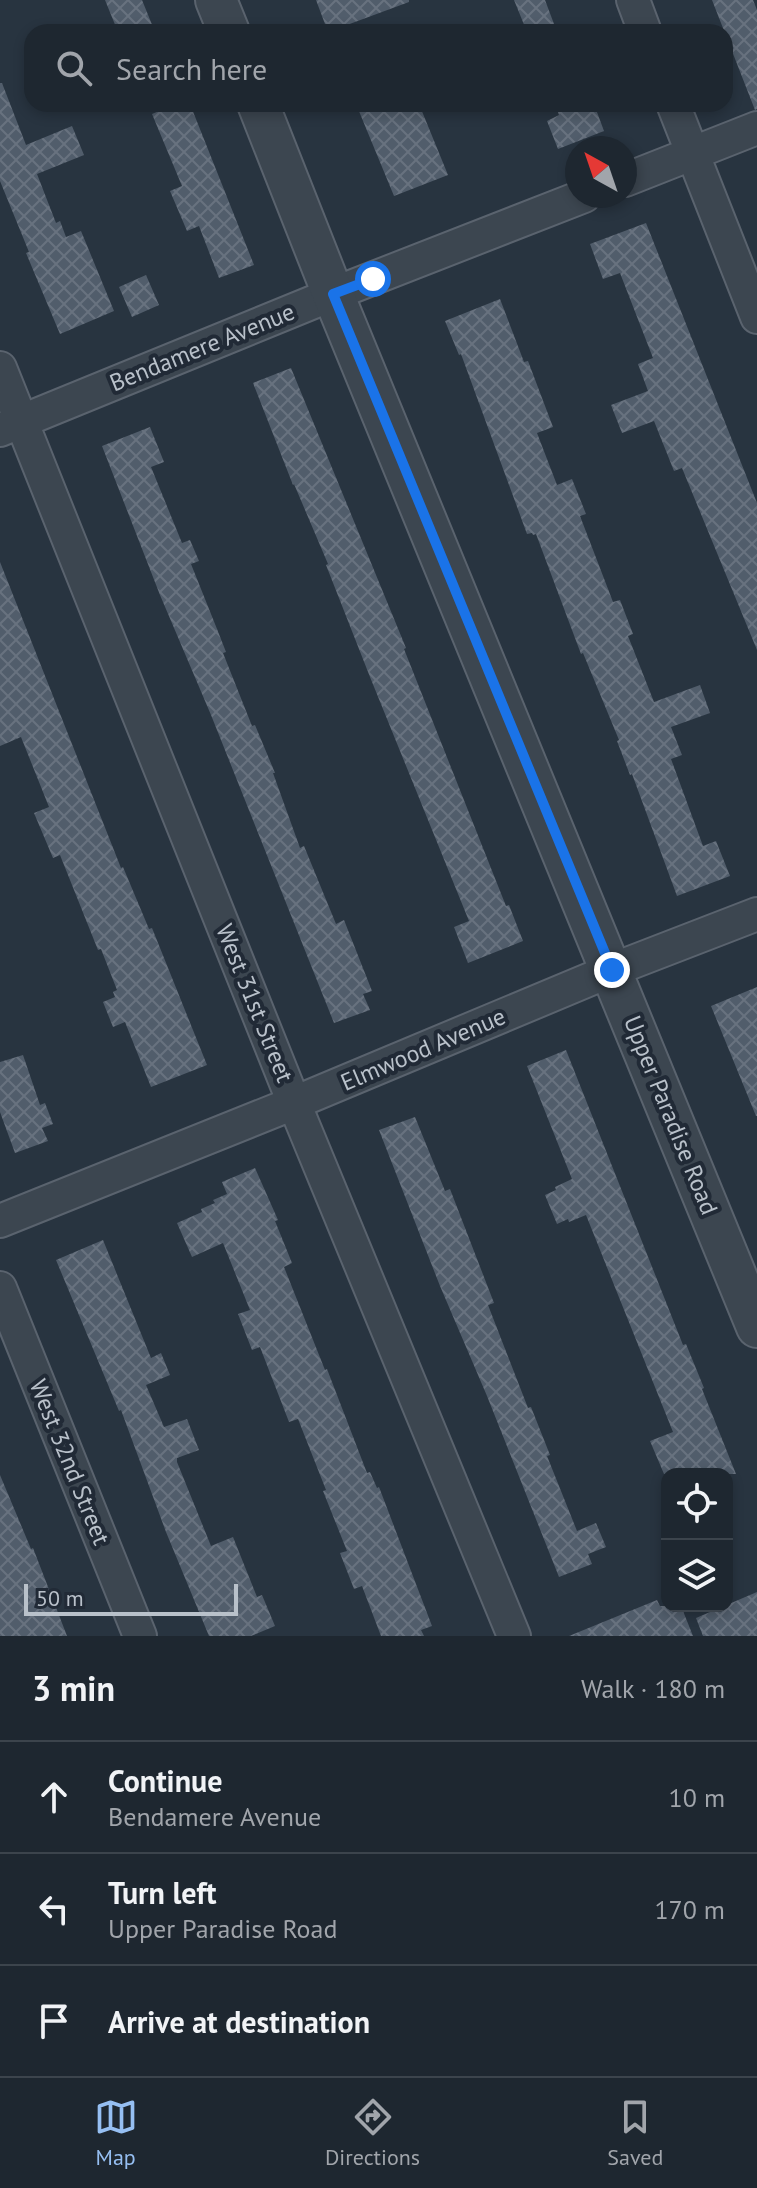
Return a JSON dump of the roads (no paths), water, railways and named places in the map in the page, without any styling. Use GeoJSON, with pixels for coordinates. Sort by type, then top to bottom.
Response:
{"type":"FeatureCollection","features":[{"type":"Feature","properties":{"kind":"street"},"geometry":{"type":"LineString","coordinates":[[216,0],[226,24]]}},
{"type":"Feature","properties":{"kind":"street"},"geometry":{"type":"LineString","coordinates":[[633,0],[642,24]]}},
{"type":"Feature","properties":{"kind":"street","name":"Upper Paradise Road"},"geometry":{"type":"LineString","coordinates":[[261,112],[757,1327]]}},
{"type":"Feature","properties":{"kind":"street"},"geometry":{"type":"LineString","coordinates":[[676,112],[757,317]]}},
{"type":"Feature","properties":{"kind":"street"},"geometry":{"type":"LineString","coordinates":[[637,175],[757,128]]}},
{"type":"Feature","properties":{"kind":"street","name":"Bendamere Avenue"},"geometry":{"type":"LineString","coordinates":[[11,425],[565,203]]}},
{"type":"Feature","properties":{"kind":"street","name":"West 31st Street"},"geometry":{"type":"LineString","coordinates":[[0,368],[11,425],[514,1636]]}},
{"type":"Feature","properties":{"kind":"street","name":"Elmwood Avenue"},"geometry":{"type":"LineString","coordinates":[[0,1221],[612,970],[757,914]]}},
{"type":"Feature","properties":{"kind":"street","name":"West 32nd Street"},"geometry":{"type":"LineString","coordinates":[[0,1288],[140,1636]]}}]}
